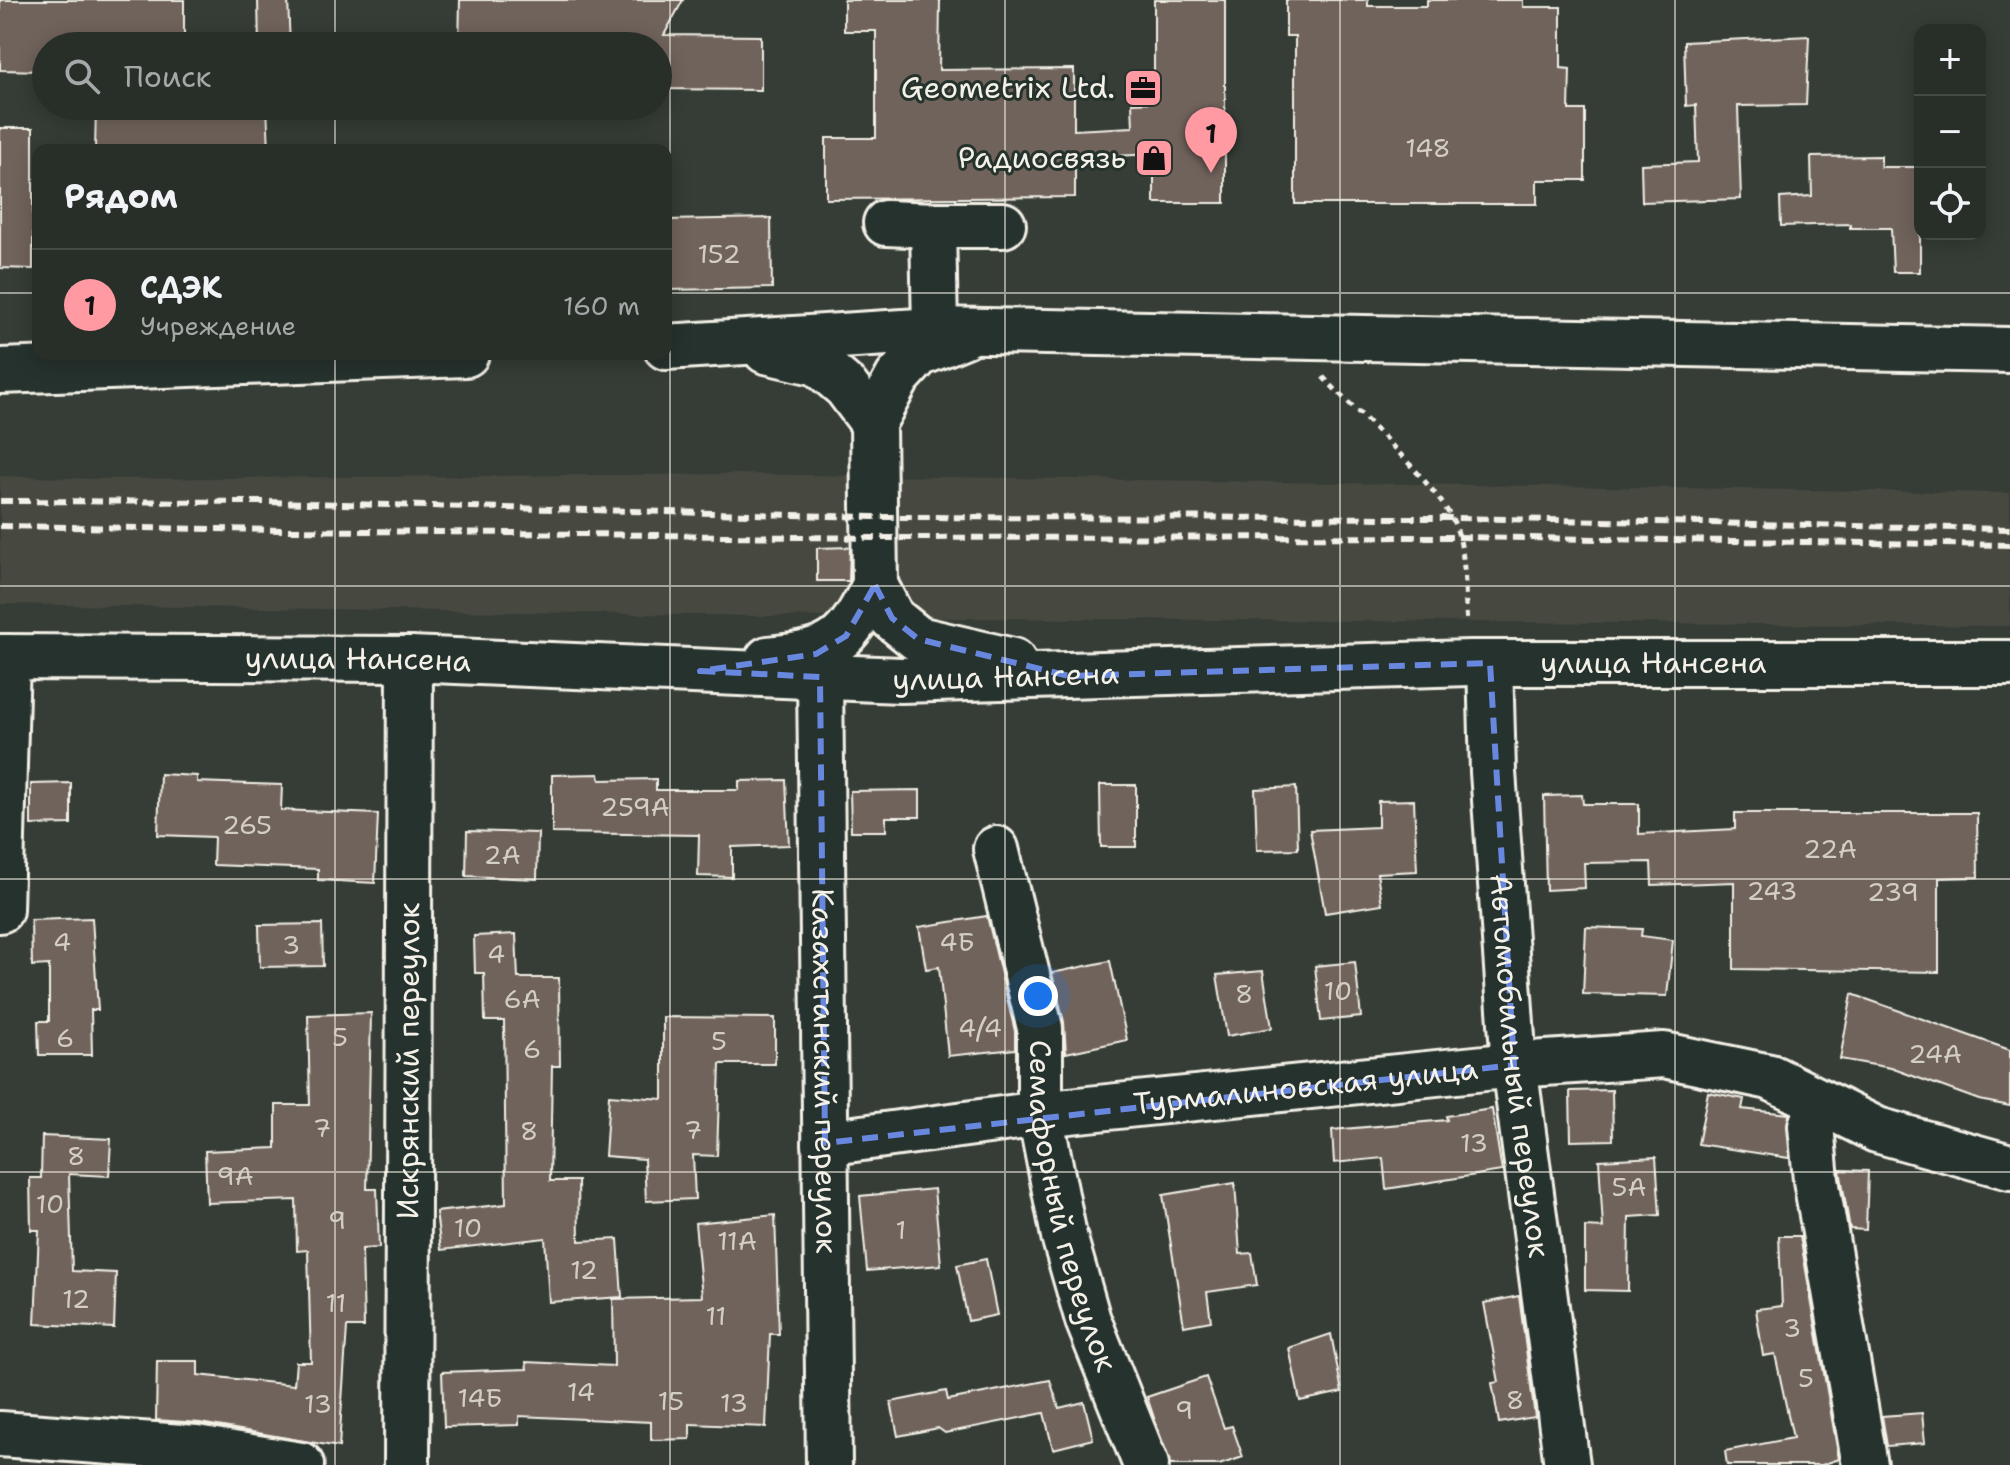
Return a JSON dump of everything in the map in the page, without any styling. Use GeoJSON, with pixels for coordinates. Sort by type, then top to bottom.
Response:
{"type":"FeatureCollection","features":[{"type":"Feature","properties":{"kind":"street"},"geometry":{"type":"LineString","coordinates":[[886,223],[1003,225]]}},
{"type":"Feature","properties":{"kind":"street"},"geometry":{"type":"LineString","coordinates":[[933,225],[935,330]]}},
{"type":"Feature","properties":{"kind":"street"},"geometry":{"type":"LineString","coordinates":[[672,347],[935,330],[1281,333],[2010,350]]}},
{"type":"Feature","properties":{"kind":"street"},"geometry":{"type":"LineString","coordinates":[[979,331],[919,354],[898,377],[873,423],[875,585],[892,618],[918,639],[1069,676]]}},
{"type":"Feature","properties":{"kind":"street"},"geometry":{"type":"LineString","coordinates":[[736,344],[818,363],[846,387],[873,423]]}},
{"type":"Feature","properties":{"kind":"street"},"geometry":{"type":"LineString","coordinates":[[0,371],[302,360]]}},
{"type":"Feature","properties":{"kind":"street"},"geometry":{"type":"LineString","coordinates":[[700,671],[816,654],[846,636],[875,585]]}},
{"type":"Feature","properties":{"kind":"street"},"geometry":{"type":"LineString","coordinates":[[0,910],[3,657]]}},
{"type":"Feature","properties":{"kind":"street","name":"улица Нансена"},"geometry":{"type":"LineString","coordinates":[[3,657],[410,659],[901,680],[1480,663],[2010,663]]}},
{"type":"Feature","properties":{"kind":"street","name":"Искрянский переулок"},"geometry":{"type":"LineString","coordinates":[[407,1465],[410,659]]}},
{"type":"Feature","properties":{"kind":"street","name":"Автомобильный переулок"},"geometry":{"type":"LineString","coordinates":[[1480,663],[1493,772],[1514,1065],[1567,1465]]}},
{"type":"Feature","properties":{"kind":"street","name":"Казахстанский переулок"},"geometry":{"type":"LineString","coordinates":[[820,677],[829,1465]]}},
{"type":"Feature","properties":{"kind":"street","name":"Семафорный переулок"},"geometry":{"type":"LineString","coordinates":[[996,849],[1040,1028],[1040,1114],[1064,1236],[1088,1320],[1146,1465]]}},
{"type":"Feature","properties":{"kind":"street","name":"Турмалиновская улица"},"geometry":{"type":"LineString","coordinates":[[825,1143],[1040,1114],[1514,1065],[1664,1055],[1770,1077],[1877,1130],[2010,1167]]}},
{"type":"Feature","properties":{"kind":"street"},"geometry":{"type":"LineString","coordinates":[[1820,1102],[1811,1126],[1816,1180],[1865,1465]]}},
{"type":"Feature","properties":{"kind":"street"},"geometry":{"type":"LineString","coordinates":[[0,1434],[196,1448],[301,1465]]}},
{"type":"Feature","properties":{"kind":"path"},"geometry":{"type":"LineString","coordinates":[[1281,333],[1427,486],[1454,522],[1460,537],[1480,663]]}},
{"type":"Feature","properties":{"kind":"highlighted area"},"geometry":{"type":"Polygon","coordinates":[[[875,585],[892,618],[918,639],[1069,676],[1490,663],[1514,1065],[825,1143],[820,677],[700,671],[816,654],[846,636],[875,585]]]}},
{"type":"Feature","properties":{"kind":"shaded area"},"geometry":{"type":"Polygon","coordinates":[[[738,474],[2010,493],[2010,626],[827,617],[0,604],[0,476],[100,479],[738,474]]]}},
{"type":"Feature","properties":{"kind":"building"},"geometry":{"type":"Polygon","coordinates":[[[0,0],[184,0],[184,32],[32,32],[32,71],[0,70],[0,0]]]}},
{"type":"Feature","properties":{"kind":"building"},"geometry":{"type":"Polygon","coordinates":[[[258,0],[288,0],[289,32],[259,32],[258,0]]]}},
{"type":"Feature","properties":{"kind":"building"},"geometry":{"type":"Polygon","coordinates":[[[460,0],[683,0],[666,32],[459,32],[460,0]]]}},
{"type":"Feature","properties":{"kind":"building"},"geometry":{"type":"Polygon","coordinates":[[[844,0],[940,0],[939,70],[1074,69],[1074,130],[1133,127],[1132,103],[1154,102],[1154,0],[1225,0],[1225,203],[1154,203],[1154,154],[1075,158],[1075,197],[826,199],[826,138],[876,138],[876,31],[844,31],[844,0]]]}},
{"type":"Feature","properties":{"kind":"building"},"geometry":{"type":"Polygon","coordinates":[[[1286,0],[1368,0],[1368,6],[1427,6],[1427,0],[1523,0],[1523,7],[1561,7],[1561,68],[1570,69],[1569,110],[1585,110],[1585,180],[1537,180],[1537,204],[1295,204],[1295,36],[1286,36],[1286,0]]]}},
{"type":"Feature","properties":{"kind":"building"},"geometry":{"type":"Polygon","coordinates":[[[672,35],[761,36],[761,90],[672,89],[672,35]]]}},
{"type":"Feature","properties":{"kind":"building"},"geometry":{"type":"Polygon","coordinates":[[[1809,36],[1806,105],[1738,106],[1741,199],[1642,202],[1641,164],[1698,162],[1696,105],[1686,106],[1684,42],[1809,36]]]}},
{"type":"Feature","properties":{"kind":"building"},"geometry":{"type":"Polygon","coordinates":[[[96,120],[268,120],[269,144],[95,144],[96,120]]]}},
{"type":"Feature","properties":{"kind":"building"},"geometry":{"type":"Polygon","coordinates":[[[0,128],[33,128],[32,269],[0,268],[0,128]]]}},
{"type":"Feature","properties":{"kind":"building"},"geometry":{"type":"Polygon","coordinates":[[[1881,156],[1881,167],[1914,167],[1914,240],[1920,240],[1920,272],[1893,272],[1891,228],[1850,228],[1850,224],[1781,226],[1780,198],[1812,196],[1811,157],[1881,156]]]}},
{"type":"Feature","properties":{"kind":"building"},"geometry":{"type":"Polygon","coordinates":[[[771,218],[772,288],[672,290],[672,220],[771,218]]]}},
{"type":"Feature","properties":{"kind":"building"},"geometry":{"type":"Polygon","coordinates":[[[850,547],[849,581],[817,581],[817,548],[850,547]]]}},
{"type":"Feature","properties":{"kind":"building"},"geometry":{"type":"Polygon","coordinates":[[[160,774],[197,776],[197,782],[282,785],[281,810],[378,814],[375,883],[318,880],[318,869],[213,865],[214,837],[158,835],[160,774]]]}},
{"type":"Feature","properties":{"kind":"building"},"geometry":{"type":"Polygon","coordinates":[[[599,774],[600,780],[656,779],[656,790],[739,790],[739,781],[786,780],[789,845],[732,847],[732,877],[698,876],[699,835],[552,833],[552,775],[599,774]]]}},
{"type":"Feature","properties":{"kind":"building"},"geometry":{"type":"Polygon","coordinates":[[[71,783],[71,824],[31,825],[31,784],[71,783]]]}},
{"type":"Feature","properties":{"kind":"building"},"geometry":{"type":"Polygon","coordinates":[[[1100,785],[1136,785],[1136,847],[1101,847],[1100,785]]]}},
{"type":"Feature","properties":{"kind":"building"},"geometry":{"type":"Polygon","coordinates":[[[1296,787],[1298,849],[1257,850],[1255,789],[1296,787]]]}},
{"type":"Feature","properties":{"kind":"building"},"geometry":{"type":"Polygon","coordinates":[[[920,790],[920,817],[886,817],[886,831],[851,831],[850,791],[920,790]]]}},
{"type":"Feature","properties":{"kind":"building"},"geometry":{"type":"Polygon","coordinates":[[[1582,795],[1583,804],[1639,804],[1639,834],[1735,829],[1735,813],[1977,813],[1978,877],[1939,878],[1939,972],[1734,969],[1734,882],[1652,885],[1651,862],[1584,863],[1585,888],[1546,890],[1544,796],[1582,795]]]}},
{"type":"Feature","properties":{"kind":"building"},"geometry":{"type":"Polygon","coordinates":[[[1414,800],[1417,871],[1377,873],[1382,904],[1325,913],[1310,830],[1378,827],[1378,801],[1414,800]]]}},
{"type":"Feature","properties":{"kind":"building"},"geometry":{"type":"Polygon","coordinates":[[[467,831],[538,833],[537,879],[466,876],[467,831]]]}},
{"type":"Feature","properties":{"kind":"building"},"geometry":{"type":"Polygon","coordinates":[[[987,916],[1015,1031],[1015,1049],[948,1056],[939,967],[926,969],[919,927],[987,916]]]}},
{"type":"Feature","properties":{"kind":"building"},"geometry":{"type":"Polygon","coordinates":[[[92,918],[98,1010],[91,1010],[92,1055],[39,1055],[38,1021],[49,1021],[49,965],[32,966],[31,920],[92,918]]]}},
{"type":"Feature","properties":{"kind":"building"},"geometry":{"type":"Polygon","coordinates":[[[322,924],[323,966],[260,967],[259,925],[322,924]]]}},
{"type":"Feature","properties":{"kind":"building"},"geometry":{"type":"Polygon","coordinates":[[[1586,927],[1642,929],[1641,936],[1673,940],[1667,996],[1583,994],[1586,927]]]}},
{"type":"Feature","properties":{"kind":"building"},"geometry":{"type":"Polygon","coordinates":[[[516,934],[518,978],[559,978],[560,1066],[552,1066],[550,1181],[578,1181],[579,1241],[618,1239],[622,1297],[549,1302],[545,1238],[441,1250],[436,1212],[506,1204],[504,1021],[485,1021],[484,973],[475,973],[474,936],[516,934]]]}},
{"type":"Feature","properties":{"kind":"building"},"geometry":{"type":"Polygon","coordinates":[[[1110,961],[1127,1040],[1066,1053],[1064,1022],[1052,973],[1110,961]]]}},
{"type":"Feature","properties":{"kind":"building"},"geometry":{"type":"Polygon","coordinates":[[[1355,962],[1361,1017],[1321,1021],[1315,966],[1355,962]]]}},
{"type":"Feature","properties":{"kind":"building"},"geometry":{"type":"Polygon","coordinates":[[[1263,971],[1272,1028],[1227,1036],[1217,975],[1263,971]]]}},
{"type":"Feature","properties":{"kind":"building"},"geometry":{"type":"Polygon","coordinates":[[[1852,994],[2010,1050],[2010,1106],[1979,1100],[1891,1068],[1840,1059],[1852,994]]]}},
{"type":"Feature","properties":{"kind":"building"},"geometry":{"type":"Polygon","coordinates":[[[371,1013],[367,1189],[377,1189],[379,1248],[362,1249],[364,1327],[347,1327],[339,1447],[200,1423],[156,1420],[157,1361],[198,1361],[198,1375],[294,1385],[296,1362],[311,1362],[308,1250],[297,1251],[296,1200],[207,1203],[205,1151],[276,1148],[276,1105],[310,1105],[308,1015],[371,1013]]]}},
{"type":"Feature","properties":{"kind":"building"},"geometry":{"type":"Polygon","coordinates":[[[663,1017],[775,1018],[775,1064],[720,1064],[717,1156],[693,1155],[695,1199],[646,1201],[644,1159],[605,1156],[609,1095],[663,1099],[663,1017]]]}},
{"type":"Feature","properties":{"kind":"building"},"geometry":{"type":"Polygon","coordinates":[[[1612,1090],[1613,1140],[1571,1141],[1570,1091],[1612,1090]]]}},
{"type":"Feature","properties":{"kind":"building"},"geometry":{"type":"Polygon","coordinates":[[[1708,1092],[1744,1099],[1742,1109],[1789,1114],[1789,1158],[1698,1144],[1708,1092]]]}},
{"type":"Feature","properties":{"kind":"building"},"geometry":{"type":"Polygon","coordinates":[[[1492,1109],[1502,1171],[1386,1189],[1383,1158],[1334,1163],[1332,1130],[1447,1120],[1446,1116],[1492,1109]]]}},
{"type":"Feature","properties":{"kind":"building"},"geometry":{"type":"Polygon","coordinates":[[[42,1136],[111,1139],[109,1176],[69,1174],[72,1271],[116,1273],[114,1328],[35,1324],[39,1230],[31,1230],[30,1178],[41,1178],[42,1136]]]}},
{"type":"Feature","properties":{"kind":"building"},"geometry":{"type":"Polygon","coordinates":[[[1656,1157],[1660,1215],[1629,1217],[1628,1291],[1585,1290],[1585,1227],[1603,1228],[1599,1160],[1656,1157]]]}},
{"type":"Feature","properties":{"kind":"building"},"geometry":{"type":"Polygon","coordinates":[[[1840,1170],[1868,1171],[1866,1230],[1850,1229],[1840,1170]]]}},
{"type":"Feature","properties":{"kind":"building"},"geometry":{"type":"Polygon","coordinates":[[[1235,1183],[1240,1254],[1252,1253],[1257,1285],[1207,1292],[1211,1321],[1184,1326],[1163,1195],[1235,1183]]]}},
{"type":"Feature","properties":{"kind":"building"},"geometry":{"type":"Polygon","coordinates":[[[934,1189],[941,1265],[867,1271],[860,1196],[934,1189]]]}},
{"type":"Feature","properties":{"kind":"building"},"geometry":{"type":"Polygon","coordinates":[[[775,1215],[779,1334],[770,1334],[766,1427],[690,1424],[690,1439],[651,1440],[651,1422],[519,1416],[519,1425],[444,1427],[442,1372],[527,1369],[526,1362],[614,1366],[613,1299],[702,1297],[695,1223],[775,1215]]]}},
{"type":"Feature","properties":{"kind":"building"},"geometry":{"type":"Polygon","coordinates":[[[1779,1236],[1800,1236],[1839,1459],[1822,1465],[1727,1465],[1725,1451],[1793,1438],[1775,1354],[1763,1356],[1756,1309],[1782,1306],[1779,1236]]]}},
{"type":"Feature","properties":{"kind":"building"},"geometry":{"type":"Polygon","coordinates":[[[986,1259],[997,1315],[968,1321],[957,1265],[986,1259]]]}},
{"type":"Feature","properties":{"kind":"building"},"geometry":{"type":"Polygon","coordinates":[[[1519,1296],[1535,1417],[1499,1423],[1492,1383],[1499,1382],[1484,1303],[1519,1296]]]}},
{"type":"Feature","properties":{"kind":"building"},"geometry":{"type":"Polygon","coordinates":[[[1331,1334],[1342,1392],[1300,1401],[1289,1348],[1331,1334]]]}},
{"type":"Feature","properties":{"kind":"building"},"geometry":{"type":"Polygon","coordinates":[[[1206,1377],[1224,1428],[1232,1426],[1243,1457],[1219,1465],[1170,1465],[1147,1397],[1206,1377]]]}},
{"type":"Feature","properties":{"kind":"building"},"geometry":{"type":"Polygon","coordinates":[[[1050,1380],[1059,1408],[1084,1402],[1093,1439],[1053,1449],[1044,1413],[945,1433],[938,1428],[898,1436],[891,1402],[946,1391],[948,1400],[1050,1380]]]}},
{"type":"Feature","properties":{"kind":"building"},"geometry":{"type":"Polygon","coordinates":[[[1922,1413],[1925,1443],[1887,1446],[1882,1416],[1922,1413]]]}},
{"type":"Feature","properties":{"kind":"railway"},"geometry":{"type":"LineString","coordinates":[[0,501],[265,502],[873,517],[1452,518],[2010,529]]}},
{"type":"Feature","properties":{"kind":"railway"},"geometry":{"type":"LineString","coordinates":[[0,526],[873,538],[1460,537],[2010,545]]}},
{"type":"Feature","properties":{"kind":"place","name":"Geometrix Ltd."},"geometry":{"type":"Point","coordinates":[1143,88]}},
{"type":"Feature","properties":{"kind":"place","name":"Радиосвязь"},"geometry":{"type":"Point","coordinates":[1154,158]}},
{"type":"Feature","properties":{"kind":"place","name":"СДЭК"},"geometry":{"type":"Point","coordinates":[1211,173]}}]}
